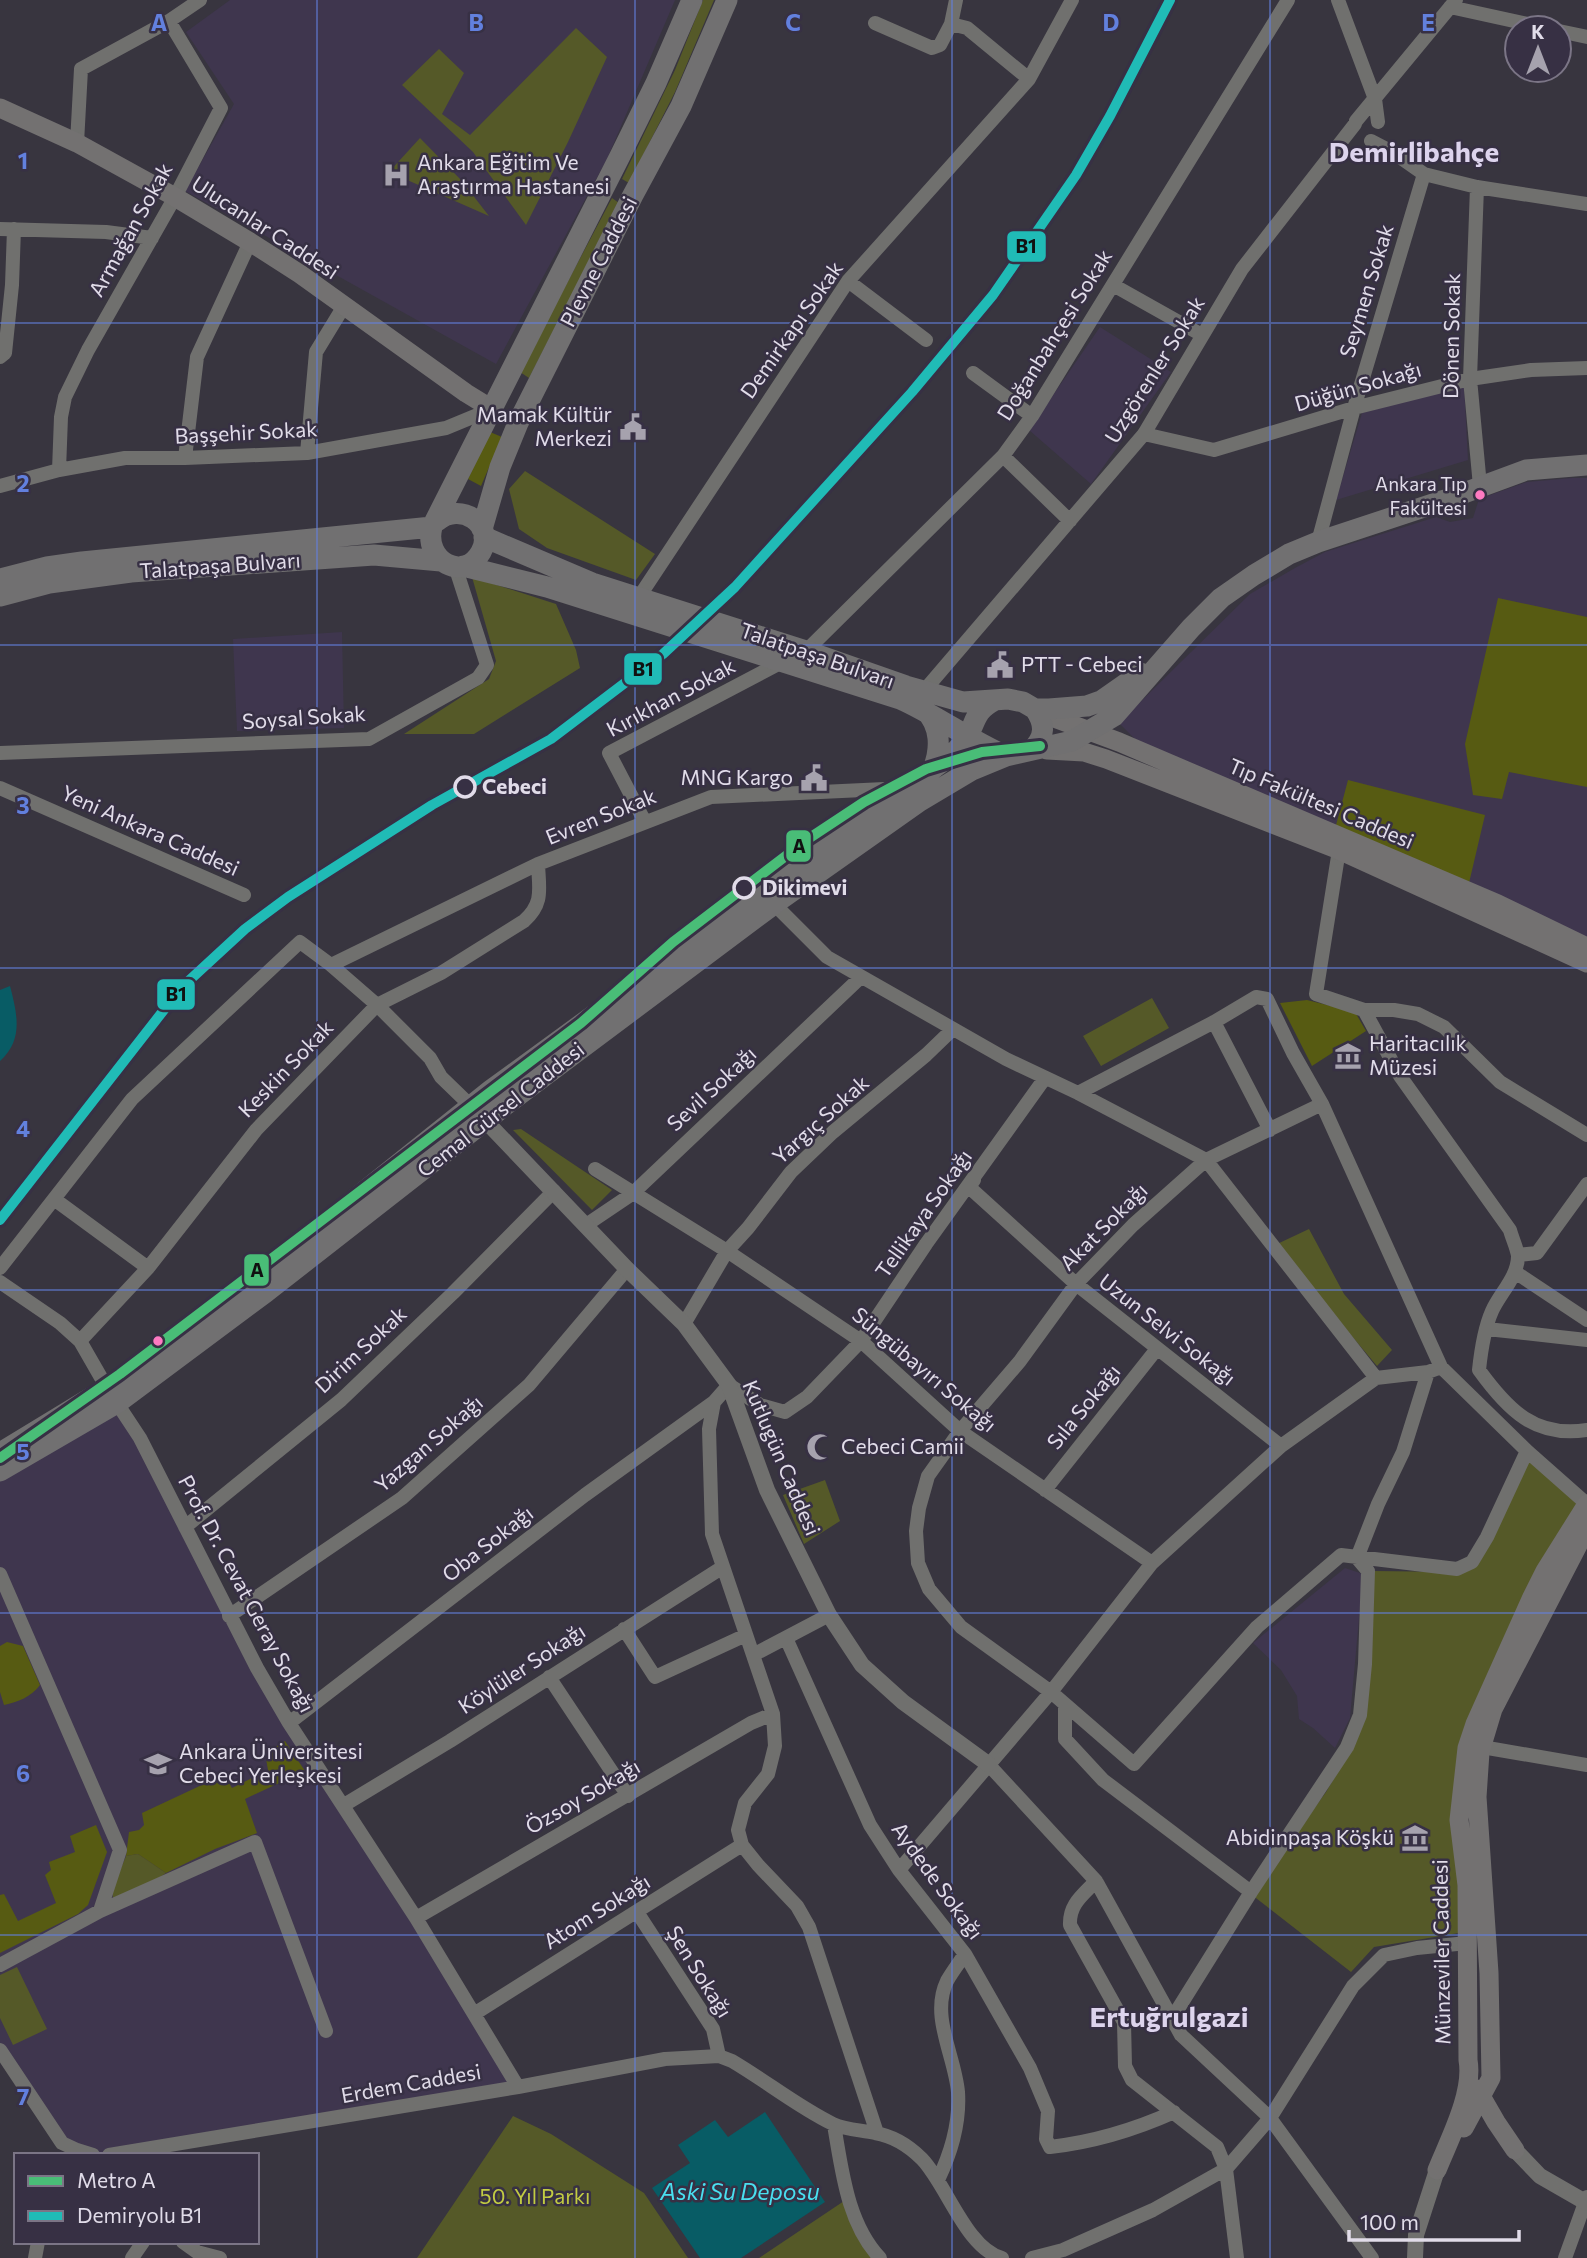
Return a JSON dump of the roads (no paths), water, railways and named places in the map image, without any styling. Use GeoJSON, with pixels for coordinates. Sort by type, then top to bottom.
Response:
{"type":"FeatureCollection","features":[{"type":"Feature","properties":{"kind":"main road","name":"Plevne Caddesi"},"geometry":{"type":"LineString","coordinates":[[434,524],[620,156],[692,0]]}},
{"type":"Feature","properties":{"kind":"main road","name":"Plevne Caddesi"},"geometry":{"type":"LineString","coordinates":[[483,533],[500,467],[515,430],[681,106],[727,0]]}},
{"type":"Feature","properties":{"kind":"main road","name":"Ulucanlar Caddesi"},"geometry":{"type":"LineString","coordinates":[[0,108],[77,143],[250,242],[492,409]]}},
{"type":"Feature","properties":{"kind":"main road"},"geometry":{"type":"LineString","coordinates":[[995,701],[983,707],[968,736],[1006,755],[1072,740],[1114,716],[1161,661],[1222,598],[1289,554],[1526,470],[1587,465]]}},
{"type":"Feature","properties":{"kind":"main road","name":"Talatpaşa Bulvarı"},"geometry":{"type":"LineString","coordinates":[[0,579],[47,567],[82,562],[434,524],[446,514],[463,513],[478,522],[483,533],[637,606]]}},
{"type":"Feature","properties":{"kind":"main road"},"geometry":{"type":"LineString","coordinates":[[434,524],[430,541],[432,549],[453,564],[470,563],[481,552],[483,533]]}},
{"type":"Feature","properties":{"kind":"main road","name":"Talatpaşa Bulvarı"},"geometry":{"type":"LineString","coordinates":[[0,596],[49,583],[131,572],[373,555],[453,564],[637,606],[740,640],[806,651],[924,701],[968,736]]}},
{"type":"Feature","properties":{"kind":"main road","name":"Talatpaşa Bulvarı"},"geometry":{"type":"LineString","coordinates":[[740,640],[782,663],[900,699],[1023,702],[1035,709],[1071,708],[1101,701],[1161,661]]}},
{"type":"Feature","properties":{"kind":"main road"},"geometry":{"type":"LineString","coordinates":[[924,701],[936,725],[938,753],[933,769]]}},
{"type":"Feature","properties":{"kind":"main road"},"geometry":{"type":"LineString","coordinates":[[1032,750],[1043,733],[1042,722],[1035,709]]}},
{"type":"Feature","properties":{"kind":"main road","name":"Tıp Fakültesi Caddesi"},"geometry":{"type":"LineString","coordinates":[[1035,709],[1498,904],[1587,947]]}},
{"type":"Feature","properties":{"kind":"main road","name":"Cemal Gürsel Caddesi"},"geometry":{"type":"LineString","coordinates":[[0,1471],[265,1292],[479,1113],[953,754],[968,736]]}},
{"type":"Feature","properties":{"kind":"main road","name":"Tıp Fakültesi Caddesi"},"geometry":{"type":"LineString","coordinates":[[1032,750],[1084,752],[1106,759],[1339,850],[1587,963]]}},
{"type":"Feature","properties":{"kind":"main road","name":"Cemal Gürsel Caddesi"},"geometry":{"type":"LineString","coordinates":[[479,1113],[941,788],[1006,755]]}},
{"type":"Feature","properties":{"kind":"main road","name":"Cemal Gürsel Caddesi"},"geometry":{"type":"LineString","coordinates":[[0,1453],[112,1395]]}},
{"type":"Feature","properties":{"kind":"main road","name":"Münzeviler Caddesi"},"geometry":{"type":"LineString","coordinates":[[1437,2170],[1463,2103],[1470,2071],[1467,1885],[1460,1820],[1467,1748],[1475,1724],[1545,1570],[1587,1504]]}},
{"type":"Feature","properties":{"kind":"main road","name":"Münzeviler Caddesi"},"geometry":{"type":"LineString","coordinates":[[1437,2170],[1470,2118],[1491,2078],[1489,1973],[1476,1797],[1482,1747],[1493,1709],[1587,1528]]}},
{"type":"Feature","properties":{"kind":"main road"},"geometry":{"type":"LineString","coordinates":[[1470,2071],[1491,2078],[1516,2150]]}},
{"type":"Feature","properties":{"kind":"main road"},"geometry":{"type":"LineString","coordinates":[[1470,2071],[1481,2098],[1516,2150]]}},
{"type":"Feature","properties":{"kind":"main road"},"geometry":{"type":"LineString","coordinates":[[1470,2118],[1481,2116],[1496,2122]]}},
{"type":"Feature","properties":{"kind":"street"},"geometry":{"type":"LineString","coordinates":[[77,143],[80,69],[169,21],[200,0]]}},
{"type":"Feature","properties":{"kind":"street"},"geometry":{"type":"LineString","coordinates":[[875,23],[932,48],[940,45],[951,24],[956,0]]}},
{"type":"Feature","properties":{"kind":"street","name":"Demirkapı Sokak"},"geometry":{"type":"LineString","coordinates":[[637,606],[848,281],[1029,79],[1072,0]]}},
{"type":"Feature","properties":{"kind":"street","name":"Doğanbahçesi Sokak"},"geometry":{"type":"LineString","coordinates":[[806,651],[1003,456],[1032,416],[1287,0]]}},
{"type":"Feature","properties":{"kind":"street"},"geometry":{"type":"LineString","coordinates":[[1338,0],[1375,99],[1378,124],[1377,135],[1366,141],[1341,140]]}},
{"type":"Feature","properties":{"kind":"street"},"geometry":{"type":"LineString","coordinates":[[1453,3],[1503,16]]}},
{"type":"Feature","properties":{"kind":"street","name":"Uzgörenler Sokak"},"geometry":{"type":"LineString","coordinates":[[924,701],[1144,434],[1242,269],[1341,140],[1453,3]]}},
{"type":"Feature","properties":{"kind":"street","name":"Armağan Sokak"},"geometry":{"type":"LineString","coordinates":[[59,470],[61,416],[65,397],[221,108],[169,21]]}},
{"type":"Feature","properties":{"kind":"street"},"geometry":{"type":"LineString","coordinates":[[951,24],[967,28],[1029,79]]}},
{"type":"Feature","properties":{"kind":"street"},"geometry":{"type":"LineString","coordinates":[[1394,153],[1378,124],[1367,116],[1356,122],[1354,132],[1366,141],[1394,153],[1424,174],[1477,187],[1587,204]]}},
{"type":"Feature","properties":{"kind":"street","name":"Seymen Sokak"},"geometry":{"type":"LineString","coordinates":[[1318,542],[1354,408],[1424,174]]}},
{"type":"Feature","properties":{"kind":"street","name":"Dönen Sokak"},"geometry":{"type":"LineString","coordinates":[[1477,187],[1470,379],[1480,486]]}},
{"type":"Feature","properties":{"kind":"street"},"geometry":{"type":"LineString","coordinates":[[3,355],[12,285],[7,229],[106,232],[152,238]]}},
{"type":"Feature","properties":{"kind":"street"},"geometry":{"type":"LineString","coordinates":[[186,458],[197,356],[250,242]]}},
{"type":"Feature","properties":{"kind":"street"},"geometry":{"type":"LineString","coordinates":[[848,281],[926,340]]}},
{"type":"Feature","properties":{"kind":"street"},"geometry":{"type":"LineString","coordinates":[[1113,285],[1202,335]]}},
{"type":"Feature","properties":{"kind":"street"},"geometry":{"type":"LineString","coordinates":[[306,453],[316,352],[344,306]]}},
{"type":"Feature","properties":{"kind":"street","name":"Düğün Sokağı"},"geometry":{"type":"LineString","coordinates":[[1144,434],[1214,450],[1354,408],[1470,379],[1531,370],[1587,369]]}},
{"type":"Feature","properties":{"kind":"street"},"geometry":{"type":"LineString","coordinates":[[973,373],[1032,416]]}},
{"type":"Feature","properties":{"kind":"street","name":"Başşehir Sokak"},"geometry":{"type":"LineString","coordinates":[[0,486],[59,470],[125,458],[306,453],[446,428],[492,409]]}},
{"type":"Feature","properties":{"kind":"street"},"geometry":{"type":"LineString","coordinates":[[1003,456],[1070,522]]}},
{"type":"Feature","properties":{"kind":"street","name":"Soysal Sokak"},"geometry":{"type":"LineString","coordinates":[[0,753],[369,739],[478,678],[487,665],[453,564]]}},
{"type":"Feature","properties":{"kind":"street","name":"Kırıkhan Sokak"},"geometry":{"type":"LineString","coordinates":[[645,822],[609,753],[782,663]]}},
{"type":"Feature","properties":{"kind":"street","name":"Yeni Ankara Caddesi"},"geometry":{"type":"LineString","coordinates":[[0,788],[244,895]]}},
{"type":"Feature","properties":{"kind":"street","name":"Evren Sokak"},"geometry":{"type":"LineString","coordinates":[[331,965],[538,864],[710,797],[906,788]]}},
{"type":"Feature","properties":{"kind":"street"},"geometry":{"type":"LineString","coordinates":[[1339,850],[1316,994],[1364,1010],[1394,1010],[1418,1014],[1444,1027],[1500,1082],[1587,1135]]}},
{"type":"Feature","properties":{"kind":"street","name":"Keskin Sokak"},"geometry":{"type":"LineString","coordinates":[[80,1341],[148,1268],[256,1130],[377,1004],[441,972],[533,913],[539,902],[538,864]]}},
{"type":"Feature","properties":{"kind":"street"},"geometry":{"type":"LineString","coordinates":[[774,904],[827,957],[953,1029],[1206,1160],[1376,1378]]}},
{"type":"Feature","properties":{"kind":"street"},"geometry":{"type":"LineString","coordinates":[[0,1268],[132,1099],[300,942],[377,1004],[430,1058],[441,1077],[479,1113]]}},
{"type":"Feature","properties":{"kind":"street","name":"Sevil Sokağı"},"geometry":{"type":"LineString","coordinates":[[586,1225],[632,1194],[861,977]]}},
{"type":"Feature","properties":{"kind":"street"},"geometry":{"type":"LineString","coordinates":[[1078,1093],[1256,997],[1267,999],[1322,1104],[1435,1369],[1587,1504]]}},
{"type":"Feature","properties":{"kind":"street"},"geometry":{"type":"LineString","coordinates":[[1364,1010],[1400,1076],[1510,1230],[1518,1255],[1515,1272],[1492,1312],[1481,1348],[1479,1370],[1496,1394],[1527,1422],[1568,1433],[1587,1430]]}},
{"type":"Feature","properties":{"kind":"street"},"geometry":{"type":"LineString","coordinates":[[1214,1022],[1270,1130]]}},
{"type":"Feature","properties":{"kind":"street","name":"Yargıç Sokak"},"geometry":{"type":"LineString","coordinates":[[684,1324],[727,1251],[792,1172],[833,1132],[926,1055],[953,1029]]}},
{"type":"Feature","properties":{"kind":"street","name":"Tellikaya Sokağı"},"geometry":{"type":"LineString","coordinates":[[729,1385],[760,1405],[785,1412],[807,1397],[861,1341],[926,1244],[1018,1120],[1045,1078]]}},
{"type":"Feature","properties":{"kind":"street","name":"Akat Sokağı"},"geometry":{"type":"LineString","coordinates":[[1322,1104],[1206,1160],[1133,1225],[1076,1284],[1020,1361],[960,1431],[928,1476],[916,1531],[918,1563],[929,1589],[961,1627],[1051,1692],[1134,1764],[1257,1627],[1341,1555],[1357,1558]]}},
{"type":"Feature","properties":{"kind":"street","name":"Kutlugün Caddesi"},"geometry":{"type":"LineString","coordinates":[[479,1113],[627,1269],[684,1324],[729,1385],[767,1490],[829,1615],[862,1665],[903,1702],[988,1764]]}},
{"type":"Feature","properties":{"kind":"street","name":"Süngübayırı Sokağı"},"geometry":{"type":"LineString","coordinates":[[595,1169],[727,1251],[861,1341],[960,1431],[1152,1563]]}},
{"type":"Feature","properties":{"kind":"street"},"geometry":{"type":"LineString","coordinates":[[1518,1255],[1537,1252],[1587,1184]]}},
{"type":"Feature","properties":{"kind":"street","name":"Uzun Selvi Sokağı"},"geometry":{"type":"LineString","coordinates":[[969,1187],[1076,1284],[1156,1350],[1281,1446]]}},
{"type":"Feature","properties":{"kind":"street","name":"Dirim Sokak"},"geometry":{"type":"LineString","coordinates":[[186,1527],[341,1400],[554,1191]]}},
{"type":"Feature","properties":{"kind":"street"},"geometry":{"type":"LineString","coordinates":[[54,1199],[148,1268]]}},
{"type":"Feature","properties":{"kind":"street","name":"Yazgan Sokağı"},"geometry":{"type":"LineString","coordinates":[[229,1616],[402,1498],[529,1385],[627,1269]]}},
{"type":"Feature","properties":{"kind":"street"},"geometry":{"type":"LineString","coordinates":[[1515,1272],[1587,1320]]}},
{"type":"Feature","properties":{"kind":"street","name":"Prof. Dr. Cevat Geray Sokağı"},"geometry":{"type":"LineString","coordinates":[[0,1282],[60,1323],[80,1341],[140,1438],[229,1616],[289,1723],[416,1918],[518,2087]]}},
{"type":"Feature","properties":{"kind":"street"},"geometry":{"type":"LineString","coordinates":[[1487,1329],[1587,1340]]}},
{"type":"Feature","properties":{"kind":"street","name":"Sıla Sokağı"},"geometry":{"type":"LineString","coordinates":[[1045,1490],[1156,1350]]}},
{"type":"Feature","properties":{"kind":"street"},"geometry":{"type":"LineString","coordinates":[[899,1870],[1051,1692],[1152,1563],[1281,1446],[1376,1378],[1435,1369]]}},
{"type":"Feature","properties":{"kind":"street"},"geometry":{"type":"LineString","coordinates":[[1357,1558],[1435,1369]]}},
{"type":"Feature","properties":{"kind":"street","name":"Oba Sokağı"},"geometry":{"type":"LineString","coordinates":[[289,1723],[586,1495],[714,1402],[729,1385]]}},
{"type":"Feature","properties":{"kind":"street"},"geometry":{"type":"LineString","coordinates":[[714,1402],[709,1429],[712,1534],[773,1714],[775,1746],[768,1774],[745,1802],[738,1830],[742,1845],[797,1906],[809,1927],[877,2133]]}},
{"type":"Feature","properties":{"kind":"street"},"geometry":{"type":"LineString","coordinates":[[1357,1558],[1457,1569],[1472,1562],[1487,1537],[1527,1451]]}},
{"type":"Feature","properties":{"kind":"street"},"geometry":{"type":"LineString","coordinates":[[1173,2017],[1251,1892],[1347,1747],[1360,1715],[1365,1664],[1368,1571],[1357,1558]]}},
{"type":"Feature","properties":{"kind":"street","name":"Köylüler Sokağı"},"geometry":{"type":"LineString","coordinates":[[344,1805],[450,1741],[723,1567]]}},
{"type":"Feature","properties":{"kind":"street"},"geometry":{"type":"LineString","coordinates":[[0,1574],[120,1850],[100,1912]]}},
{"type":"Feature","properties":{"kind":"street"},"geometry":{"type":"LineString","coordinates":[[753,1655],[829,1615]]}},
{"type":"Feature","properties":{"kind":"street"},"geometry":{"type":"LineString","coordinates":[[624,1629],[655,1677],[746,1635]]}},
{"type":"Feature","properties":{"kind":"street","name":"Aydede Sokağı"},"geometry":{"type":"LineString","coordinates":[[786,1638],[870,1825],[899,1870],[965,1954],[1030,2068],[1048,2111],[1046,2139],[1050,2147],[1086,2143],[1174,2112]]}},
{"type":"Feature","properties":{"kind":"street"},"geometry":{"type":"LineString","coordinates":[[549,1677],[628,1796]]}},
{"type":"Feature","properties":{"kind":"street"},"geometry":{"type":"LineString","coordinates":[[1065,1705],[1065,1739],[1103,1780],[1251,1892]]}},
{"type":"Feature","properties":{"kind":"street","name":"Özsoy Sokağı"},"geometry":{"type":"LineString","coordinates":[[416,1918],[751,1723],[773,1714]]}},
{"type":"Feature","properties":{"kind":"street"},"geometry":{"type":"LineString","coordinates":[[1482,1747],[1587,1765]]}},
{"type":"Feature","properties":{"kind":"street"},"geometry":{"type":"LineString","coordinates":[[988,1764],[1097,1881],[1181,2035],[1270,2118],[1373,2258]]}},
{"type":"Feature","properties":{"kind":"street"},"geometry":{"type":"LineString","coordinates":[[0,1965],[100,1912],[255,1842],[326,2031]]}},
{"type":"Feature","properties":{"kind":"street","name":"Atom Sokağı"},"geometry":{"type":"LineString","coordinates":[[474,2014],[742,1845]]}},
{"type":"Feature","properties":{"kind":"street"},"geometry":{"type":"LineString","coordinates":[[1097,1881],[1073,1905],[1069,1913],[1070,1925],[1124,2022],[1125,2066],[1132,2080],[1217,2147],[1226,2169],[1237,2258]]}},
{"type":"Feature","properties":{"kind":"street","name":"Şen Sokağı"},"geometry":{"type":"LineString","coordinates":[[637,1912],[713,2029],[719,2056]]}},
{"type":"Feature","properties":{"kind":"street"},"geometry":{"type":"LineString","coordinates":[[1032,2258],[1063,2250],[1153,2210],[1226,2169],[1270,2118],[1353,1986],[1384,1955],[1417,1948],[1467,1943]]}},
{"type":"Feature","properties":{"kind":"street"},"geometry":{"type":"LineString","coordinates":[[937,2180],[949,2157],[958,2111],[958,2090],[941,2006],[947,1981],[965,1954]]}},
{"type":"Feature","properties":{"kind":"street"},"geometry":{"type":"LineString","coordinates":[[0,2050],[61,2149],[87,2153]]}},
{"type":"Feature","properties":{"kind":"street"},"geometry":{"type":"LineString","coordinates":[[719,2056],[752,2072],[834,2124],[877,2133],[906,2146],[923,2161],[974,2236],[986,2249],[1002,2258]]}},
{"type":"Feature","properties":{"kind":"street","name":"Erdem Caddesi"},"geometry":{"type":"LineString","coordinates":[[121,2153],[518,2087],[664,2059],[719,2056]]}},
{"type":"Feature","properties":{"kind":"street"},"geometry":{"type":"LineString","coordinates":[[834,2124],[843,2173],[858,2228],[866,2243],[880,2258]]}},
{"type":"Feature","properties":{"kind":"street"},"geometry":{"type":"LineString","coordinates":[[1516,2150],[1540,2176],[1586,2201],[1566,2258]]}},
{"type":"Feature","properties":{"kind":"street","name":"Münzeviler Caddesi"},"geometry":{"type":"LineString","coordinates":[[1415,2258],[1416,2235],[1437,2170]]}},
{"type":"Feature","properties":{"kind":"street"},"geometry":{"type":"LineString","coordinates":[[186,2244],[197,2252],[220,2258]]}},
{"type":"Feature","properties":{"kind":"water"},"geometry":{"type":"Polygon","coordinates":[[[10,986],[15,1006],[16,1035],[8,1053],[0,1061],[0,990],[10,986]]]}},
{"type":"Feature","properties":{"kind":"water","name":"Aski Su Deposu"},"geometry":{"type":"Polygon","coordinates":[[[765,2112],[825,2202],[741,2258],[700,2258],[652,2188],[690,2163],[678,2145],[715,2120],[728,2137],[765,2112]]]}},
{"type":"Feature","properties":{"kind":"metro line","name":"A"},"geometry":{"type":"LineString","coordinates":[[0,1458],[120,1374],[581,1023],[673,942],[808,839],[864,802],[926,769],[982,752],[1040,746]]}},
{"type":"Feature","properties":{"kind":"rail line","name":"B1"},"geometry":{"type":"LineString","coordinates":[[0,1220],[181,988],[245,929],[288,897],[432,805],[551,739],[663,654],[735,587],[912,392],[993,295],[1076,175],[1170,0]]}},
{"type":"Feature","properties":{"kind":"place","name":"Ankara Eğitim Ve Araştırma Hastanesi"},"geometry":{"type":"Point","coordinates":[396,175]}},
{"type":"Feature","properties":{"kind":"place","name":"Mamak Kültür Merkezi"},"geometry":{"type":"Point","coordinates":[633,427]}},
{"type":"Feature","properties":{"kind":"place","name":"Ankara Tıp Fakültesi"},"geometry":{"type":"Point","coordinates":[1480,495]}},
{"type":"Feature","properties":{"kind":"place","name":"PTT - Cebeci"},"geometry":{"type":"Point","coordinates":[1000,665]}},
{"type":"Feature","properties":{"kind":"place","name":"MNG Kargo"},"geometry":{"type":"Point","coordinates":[814,778]}},
{"type":"Feature","properties":{"kind":"place","name":"Cebeci"},"geometry":{"type":"Point","coordinates":[465,787]}},
{"type":"Feature","properties":{"kind":"place","name":"Dikimevi"},"geometry":{"type":"Point","coordinates":[744,888]}},
{"type":"Feature","properties":{"kind":"place","name":"Haritacılık Müzesi"},"geometry":{"type":"Point","coordinates":[1348,1056]}},
{"type":"Feature","properties":{"kind":"place","name":"Cebeci Camii"},"geometry":{"type":"Point","coordinates":[820,1447]}},
{"type":"Feature","properties":{"kind":"place","name":"Ankara Üniversitesi Cebeci Yerleşkesi"},"geometry":{"type":"Point","coordinates":[158,1764]}},
{"type":"Feature","properties":{"kind":"place","name":"Abidinpaşa Köşkü"},"geometry":{"type":"Point","coordinates":[1415,1838]}},
{"type":"Feature","properties":{"kind":"district","name":"Demirlibahçe"},"geometry":{"type":"Point","coordinates":[1414,152]}},
{"type":"Feature","properties":{"kind":"district","name":"Ertuğrulgazi"},"geometry":{"type":"Point","coordinates":[1169,2017]}},
{"type":"Feature","properties":{"kind":"park label","name":"50. Yıl Parkı"},"geometry":{"type":"Point","coordinates":[535,2197]}}]}
